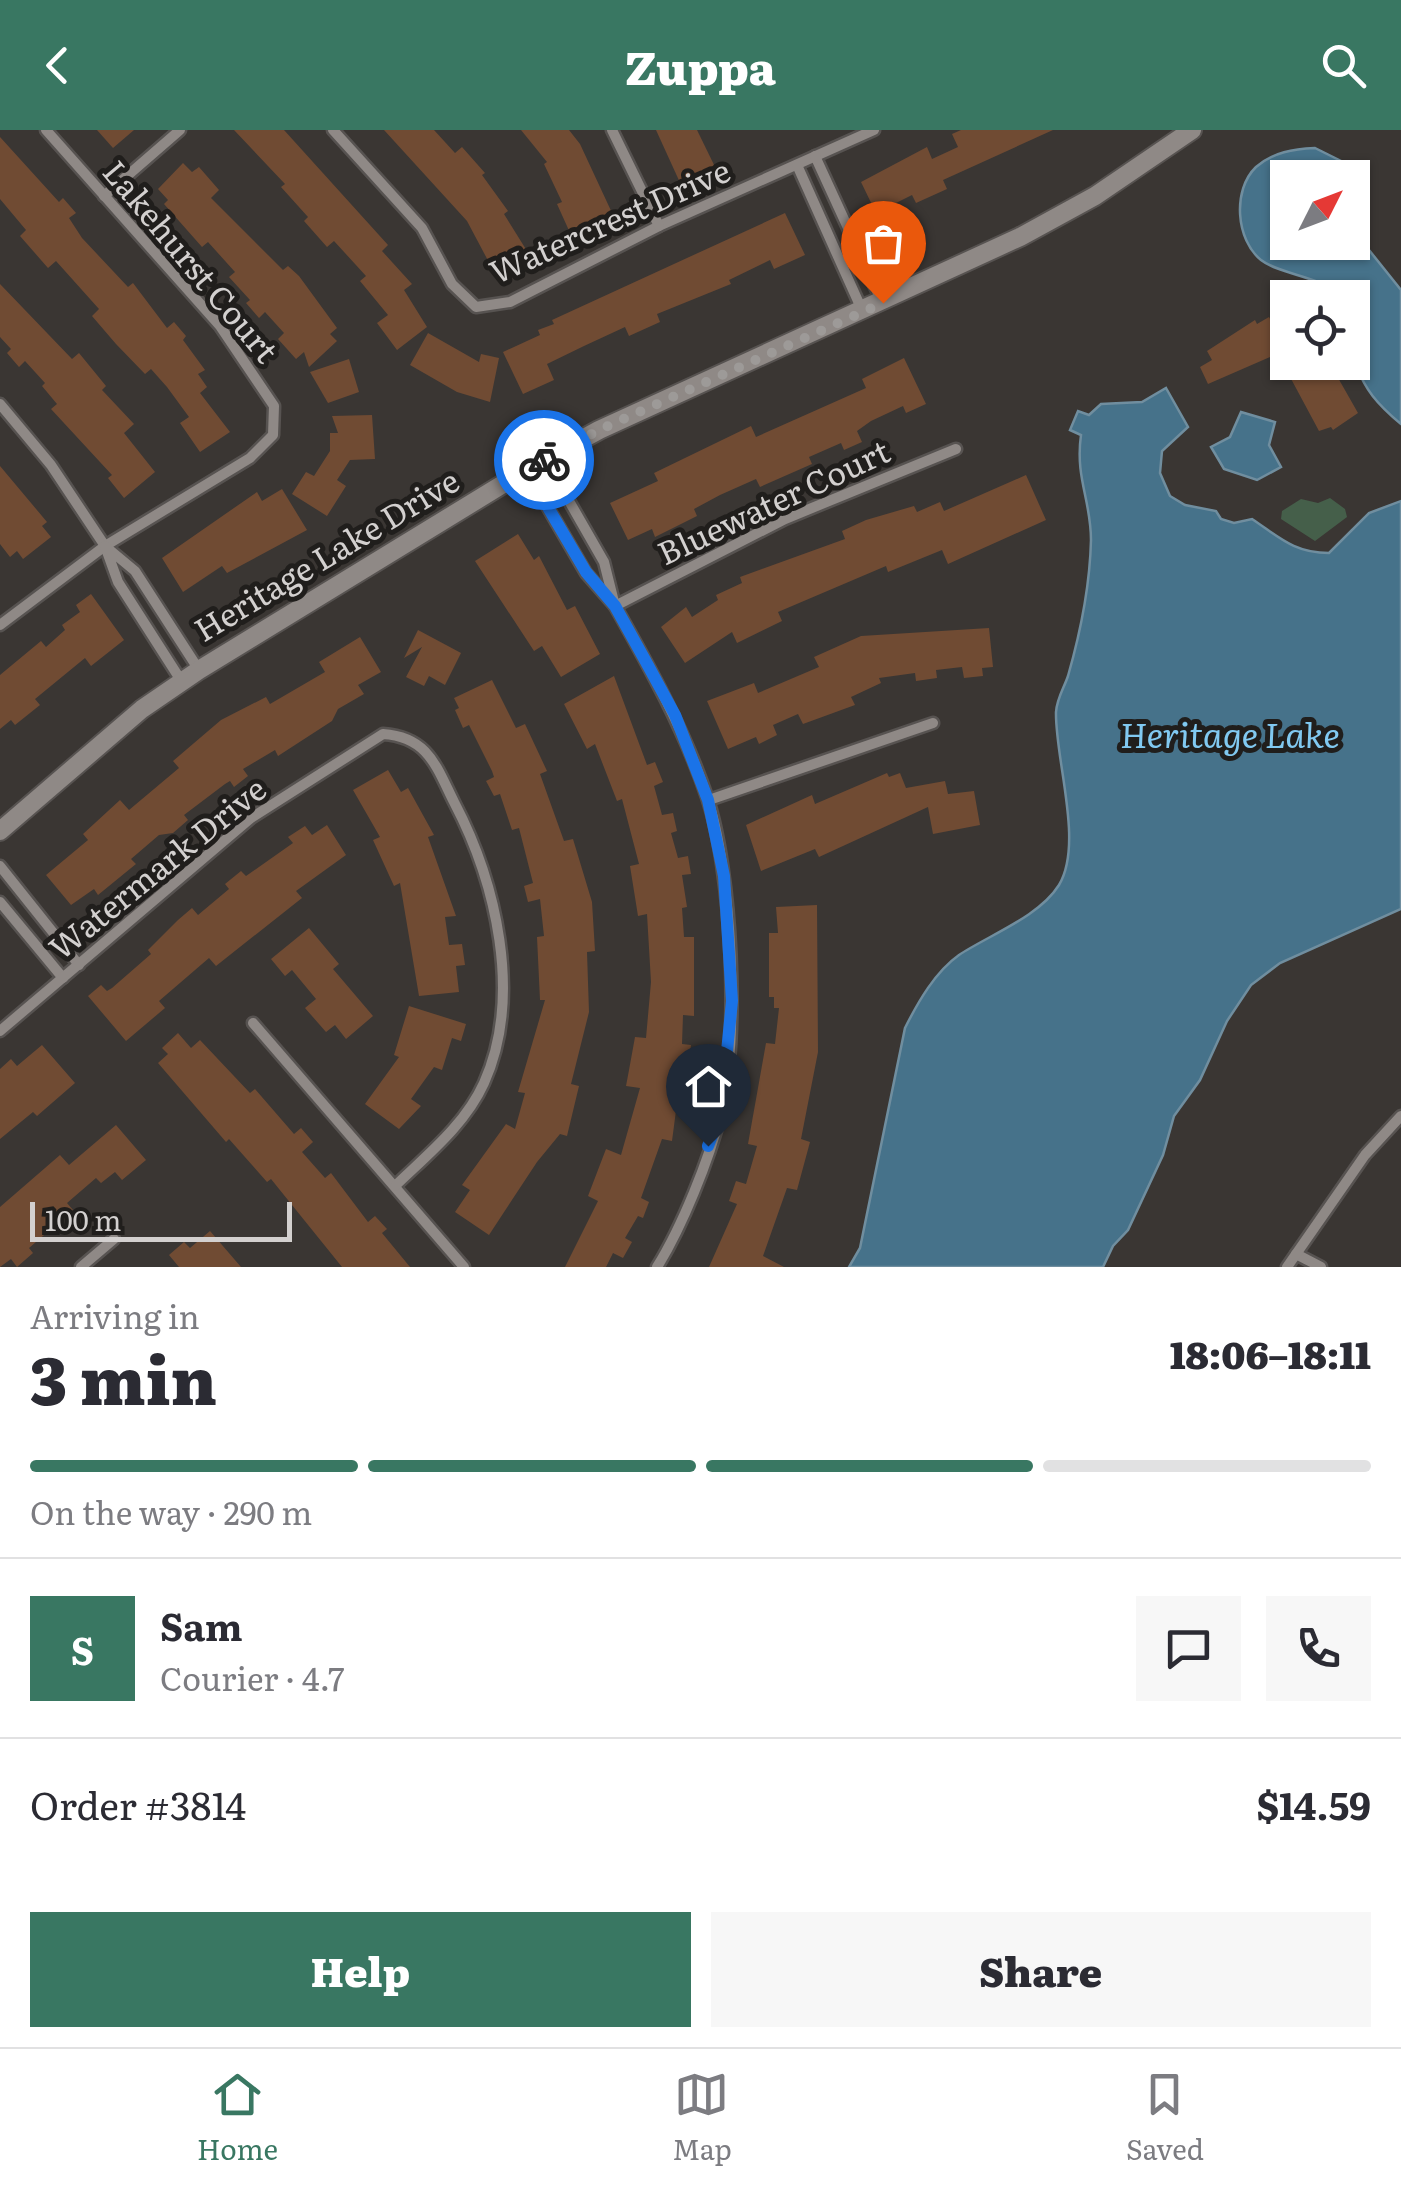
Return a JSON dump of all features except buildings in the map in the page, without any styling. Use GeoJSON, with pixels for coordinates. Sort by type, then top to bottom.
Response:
{"type":"FeatureCollection","features":[{"type":"Feature","properties":{"kind":"street","name":"Lakehurst Court"},"geometry":{"type":"LineString","coordinates":[[46,130],[220,326],[274,406],[273,436],[250,458],[105,546]]}},
{"type":"Feature","properties":{"kind":"street"},"geometry":{"type":"LineString","coordinates":[[104,196],[180,130]]}},
{"type":"Feature","properties":{"kind":"street","name":"Watercrest Drive"},"geometry":{"type":"LineString","coordinates":[[333,130],[422,228],[452,284],[476,306],[510,302],[659,226],[874,130]]}},
{"type":"Feature","properties":{"kind":"street"},"geometry":{"type":"LineString","coordinates":[[612,130],[659,226]]}},
{"type":"Feature","properties":{"kind":"street","name":"Heritage Lake Drive"},"geometry":{"type":"LineString","coordinates":[[0,831],[142,709],[198,670],[526,470],[599,430],[883,303],[1095,196],[1192,130]]}},
{"type":"Feature","properties":{"kind":"street"},"geometry":{"type":"LineString","coordinates":[[816,156],[883,303]]}},
{"type":"Feature","properties":{"kind":"street"},"geometry":{"type":"LineString","coordinates":[[797,165],[864,312]]}},
{"type":"Feature","properties":{"kind":"street"},"geometry":{"type":"LineString","coordinates":[[0,404],[51,465],[105,546],[118,582],[182,682]]}},
{"type":"Feature","properties":{"kind":"street","name":"Bluewater Court"},"geometry":{"type":"LineString","coordinates":[[615,606],[784,519],[956,450]]}},
{"type":"Feature","properties":{"kind":"street"},"geometry":{"type":"LineString","coordinates":[[545,459],[604,562],[615,606]]}},
{"type":"Feature","properties":{"kind":"street"},"geometry":{"type":"LineString","coordinates":[[526,470],[586,572],[615,606],[675,715],[708,800],[724,876],[732,1001],[721,1112],[670,1246],[656,1267]]}},
{"type":"Feature","properties":{"kind":"street"},"geometry":{"type":"LineString","coordinates":[[0,625],[105,546]]}},
{"type":"Feature","properties":{"kind":"street"},"geometry":{"type":"LineString","coordinates":[[105,546],[134,570],[198,670]]}},
{"type":"Feature","properties":{"kind":"street"},"geometry":{"type":"LineString","coordinates":[[708,800],[933,722]]}},
{"type":"Feature","properties":{"kind":"street","name":"Watermark Drive"},"geometry":{"type":"LineString","coordinates":[[0,1031],[251,818],[383,734],[408,736],[431,758],[479,850],[500,937],[502,1004],[484,1082],[450,1134],[394,1186]]}},
{"type":"Feature","properties":{"kind":"street"},"geometry":{"type":"LineString","coordinates":[[0,866],[79,964]]}},
{"type":"Feature","properties":{"kind":"street"},"geometry":{"type":"LineString","coordinates":[[0,902],[63,978]]}},
{"type":"Feature","properties":{"kind":"street"},"geometry":{"type":"LineString","coordinates":[[253,1023],[464,1267]]}},
{"type":"Feature","properties":{"kind":"street"},"geometry":{"type":"LineString","coordinates":[[1287,1267],[1365,1155],[1401,1116]]}},
{"type":"Feature","properties":{"kind":"street"},"geometry":{"type":"LineString","coordinates":[[81,1267],[114,1239]]}},
{"type":"Feature","properties":{"kind":"street"},"geometry":{"type":"LineString","coordinates":[[1296,1254],[1321,1267]]}},
{"type":"Feature","properties":{"kind":"green space"},"geometry":{"type":"Polygon","coordinates":[[[1330,498],[1345,509],[1347,517],[1315,541],[1281,519],[1282,511],[1301,499],[1318,503],[1330,498]]]}},
{"type":"Feature","properties":{"kind":"water"},"geometry":{"type":"Polygon","coordinates":[[[1315,148],[1339,160],[1270,160],[1270,260],[1370,260],[1370,251],[1401,290],[1401,424],[1372,395],[1363,380],[1370,380],[1370,280],[1311,280],[1267,264],[1246,240],[1240,215],[1243,188],[1256,167],[1284,152],[1315,148]]]}},
{"type":"Feature","properties":{"kind":"water","name":"Heritage Lake"},"geometry":{"type":"Polygon","coordinates":[[[1166,388],[1188,427],[1162,451],[1160,473],[1170,496],[1185,505],[1216,511],[1221,519],[1234,523],[1252,519],[1296,547],[1329,553],[1369,513],[1401,501],[1401,909],[1280,963],[1251,985],[1227,1021],[1200,1080],[1174,1116],[1163,1155],[1128,1230],[1113,1246],[1103,1267],[849,1267],[860,1248],[910,1018],[950,962],[1039,907],[1059,885],[1066,867],[1069,824],[1056,712],[1080,626],[1091,540],[1080,464],[1081,435],[1070,430],[1078,411],[1089,415],[1101,404],[1142,402],[1166,388]]]}},
{"type":"Feature","properties":{"kind":"water"},"geometry":{"type":"Polygon","coordinates":[[[1241,412],[1275,422],[1269,445],[1281,467],[1257,480],[1224,469],[1211,447],[1230,437],[1241,412]]]}},
{"type":"Feature","properties":{"kind":"way so far"},"geometry":{"type":"LineString","coordinates":[[544,460],[599,430],[883,303]]}},
{"type":"Feature","properties":{"kind":"route"},"geometry":{"type":"LineString","coordinates":[[544,460],[526,470],[586,572],[615,606],[645,660],[675,715],[708,800],[724,876],[732,1001],[721,1112],[708,1146]]}}]}
